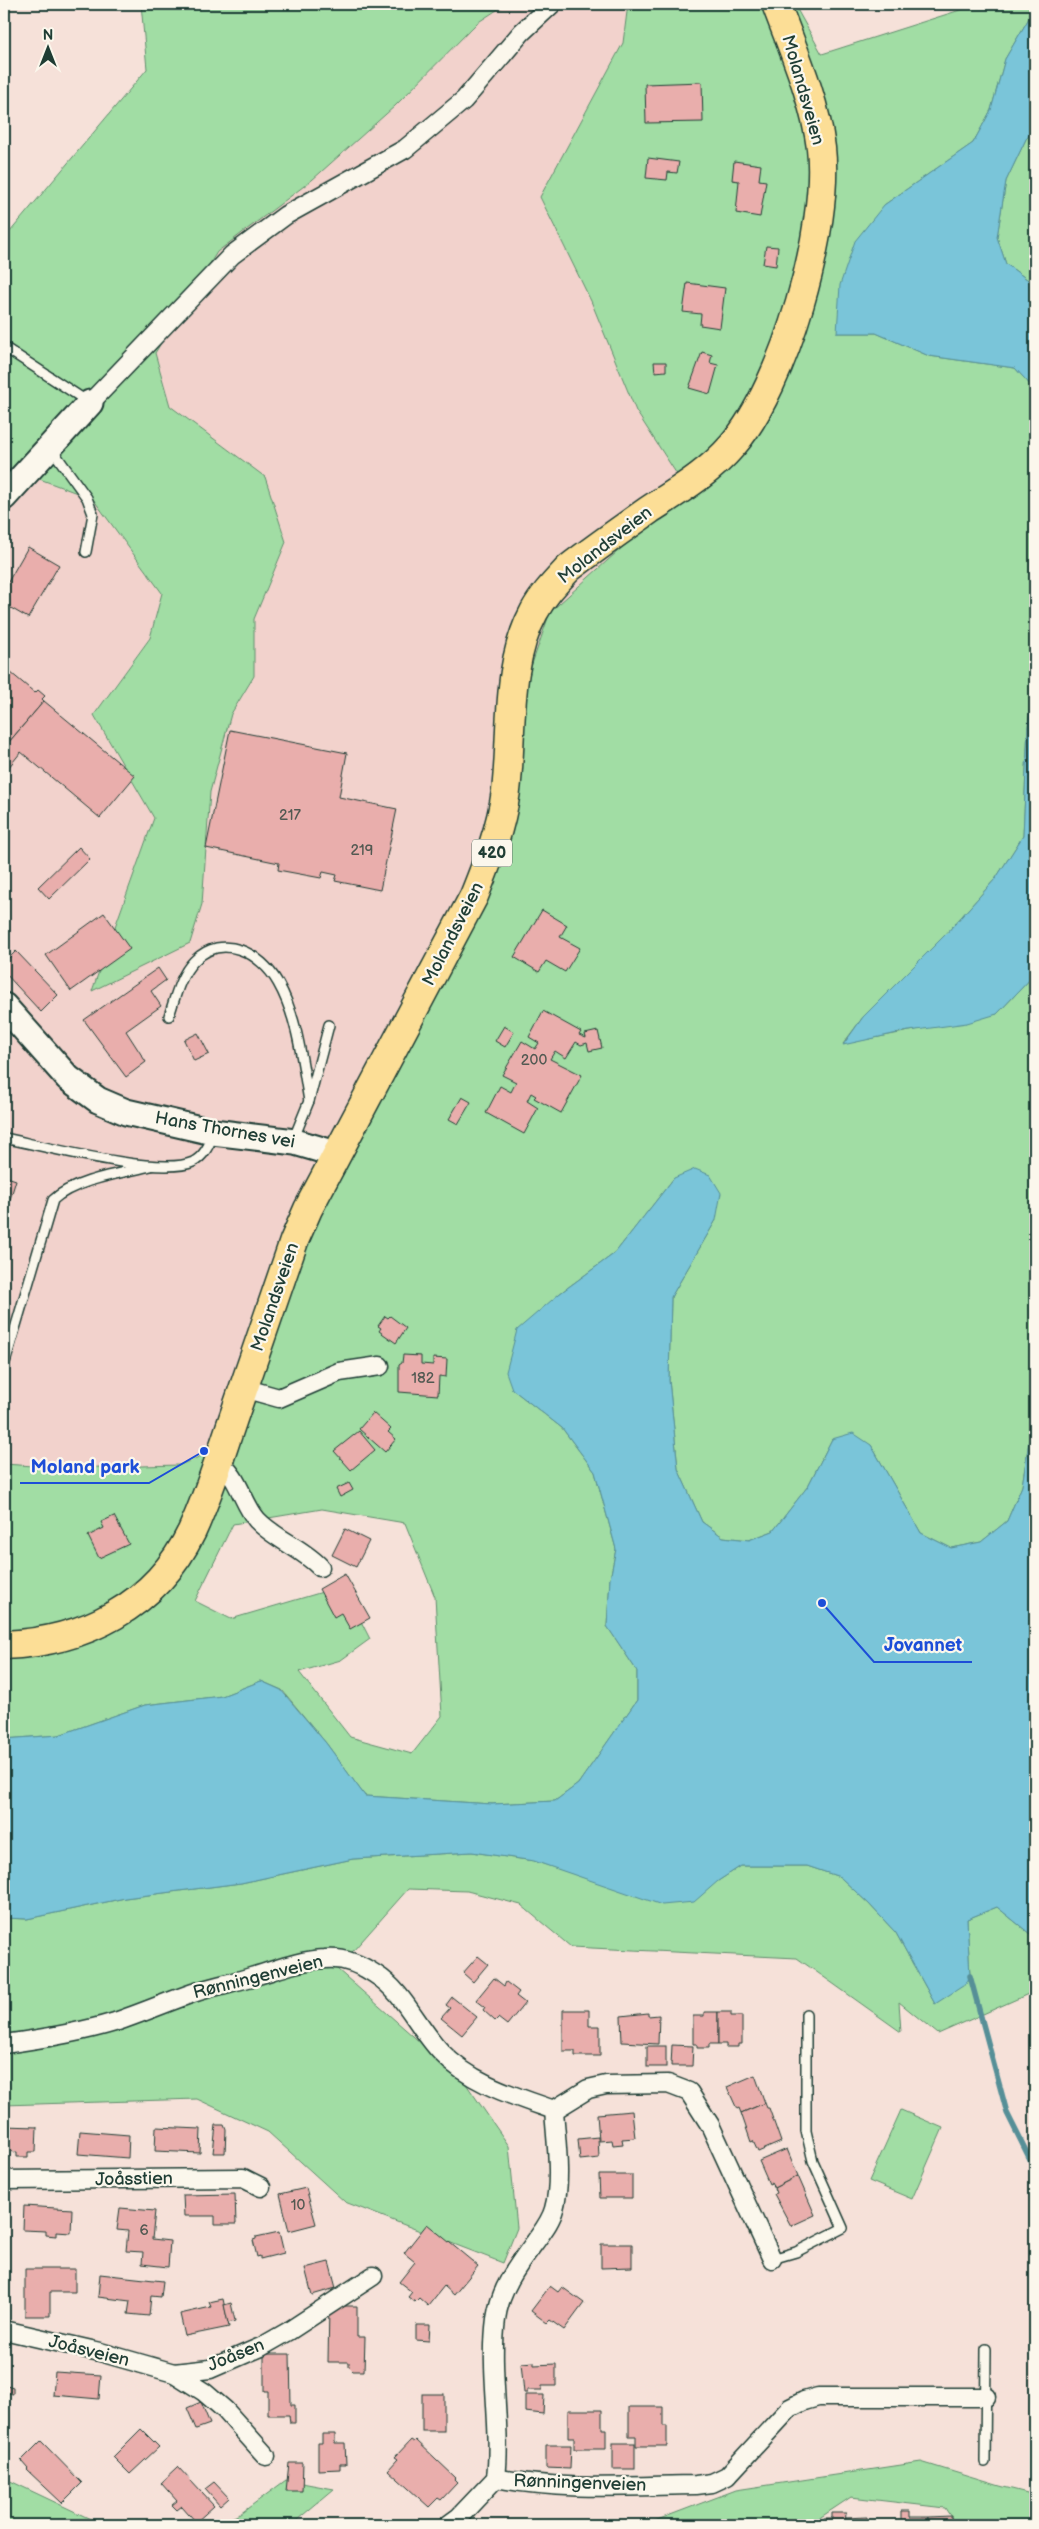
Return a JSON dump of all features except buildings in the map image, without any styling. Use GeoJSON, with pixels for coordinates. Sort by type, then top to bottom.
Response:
{"type":"FeatureCollection","features":[{"type":"Feature","properties":{"kind":"main road","name":"Molandsveien"},"geometry":{"type":"LineString","coordinates":[[4,1644],[32,1644],[85,1631],[115,1615],[142,1595],[170,1566],[191,1532],[218,1463],[294,1241],[336,1154],[474,896],[492,851],[506,790],[516,665],[524,635],[534,613],[550,588],[569,568],[712,466],[749,424],[774,376],[795,317],[811,256],[820,211],[823,176],[821,146],[813,110],[776,4]]}},
{"type":"Feature","properties":{"kind":"street"},"geometry":{"type":"LineString","coordinates":[[4,497],[232,255],[286,215],[405,149],[464,100],[522,32],[552,4]]}},
{"type":"Feature","properties":{"kind":"street","name":"Hans Thornes vei"},"geometry":{"type":"LineString","coordinates":[[4,1006],[68,1078],[98,1100],[126,1112],[212,1132],[295,1142],[336,1154]]}},
{"type":"Feature","properties":{"kind":"street"},"geometry":{"type":"LineString","coordinates":[[243,1388],[279,1398],[339,1372],[380,1366]]}},
{"type":"Feature","properties":{"kind":"street"},"geometry":{"type":"LineString","coordinates":[[218,1463],[227,1467],[248,1508],[258,1521],[312,1558],[320,1567]]}},
{"type":"Feature","properties":{"kind":"street","name":"Rønningenveien"},"geometry":{"type":"LineString","coordinates":[[4,2044],[39,2039],[115,2022],[195,1992],[324,1958],[340,1959],[376,1974],[394,1992],[440,2052],[468,2075],[517,2098],[554,2110],[557,2193],[554,2210],[544,2230],[514,2271],[501,2296],[496,2319],[494,2376],[498,2463],[496,2478],[523,2483],[559,2486],[696,2485],[712,2483],[727,2476],[790,2408],[804,2400],[818,2397],[986,2397]]}},
{"type":"Feature","properties":{"kind":"street"},"geometry":{"type":"LineString","coordinates":[[554,2110],[588,2089],[606,2085],[668,2084],[689,2092],[710,2125],[772,2259]]}},
{"type":"Feature","properties":{"kind":"street","name":"Joåsstien"},"geometry":{"type":"LineString","coordinates":[[4,2180],[243,2178],[261,2187]]}},
{"type":"Feature","properties":{"kind":"street","name":"Joåsen"},"geometry":{"type":"LineString","coordinates":[[174,2373],[210,2368],[261,2347],[373,2276]]}},
{"type":"Feature","properties":{"kind":"street","name":"Joåsveien"},"geometry":{"type":"LineString","coordinates":[[4,2330],[100,2352],[174,2373]]}},
{"type":"Feature","properties":{"kind":"street","name":"Joåsen"},"geometry":{"type":"LineString","coordinates":[[174,2373],[204,2392],[225,2410],[266,2456]]}},
{"type":"Feature","properties":{"kind":"street"},"geometry":{"type":"LineString","coordinates":[[448,2525],[496,2478]]}},
{"type":"Feature","properties":{"kind":"lane"},"geometry":{"type":"LineString","coordinates":[[4,347],[54,378],[90,404]]}},
{"type":"Feature","properties":{"kind":"lane"},"geometry":{"type":"LineString","coordinates":[[50,449],[87,498],[93,514],[86,552]]}},
{"type":"Feature","properties":{"kind":"lane"},"geometry":{"type":"LineString","coordinates":[[169,1016],[182,978],[194,961],[207,951],[222,946],[235,948],[257,957],[269,969],[279,985],[294,1025],[309,1101]]}},
{"type":"Feature","properties":{"kind":"lane"},"geometry":{"type":"LineString","coordinates":[[295,1142],[296,1133],[309,1101],[329,1025]]}},
{"type":"Feature","properties":{"kind":"lane"},"geometry":{"type":"LineString","coordinates":[[4,1138],[151,1166],[179,1165],[194,1161],[203,1153],[211,1139],[212,1132]]}},
{"type":"Feature","properties":{"kind":"lane"},"geometry":{"type":"LineString","coordinates":[[4,1366],[53,1200],[61,1192],[151,1166]]}},
{"type":"Feature","properties":{"kind":"lane"},"geometry":{"type":"LineString","coordinates":[[772,2259],[796,2252],[844,2228],[813,2161],[806,2130],[806,2014]]}},
{"type":"Feature","properties":{"kind":"lane"},"geometry":{"type":"LineString","coordinates":[[984,2462],[986,2349]]}},
{"type":"Feature","properties":{"kind":"shaded area"},"geometry":{"type":"Polygon","coordinates":[[[506,4],[628,4],[623,43],[540,198],[591,301],[636,411],[680,479],[501,826],[215,1450],[180,1465],[64,1468],[4,1464],[4,515],[37,478],[93,499],[162,593],[150,637],[94,715],[154,818],[93,990],[202,904],[210,792],[231,714],[254,676],[254,619],[286,542],[265,477],[170,406],[155,353],[217,252],[312,180],[395,106],[477,23],[506,4]]]}},
{"type":"Feature","properties":{"kind":"green space"},"geometry":{"type":"Polygon","coordinates":[[[141,4],[506,4],[477,23],[395,106],[312,180],[217,252],[155,353],[170,406],[265,477],[286,542],[254,619],[254,676],[231,714],[210,792],[202,904],[190,943],[92,991],[154,818],[94,715],[150,638],[162,593],[93,499],[37,478],[4,515],[4,239],[147,69],[141,4]]]}},
{"type":"Feature","properties":{"kind":"green space"},"geometry":{"type":"Polygon","coordinates":[[[628,4],[794,4],[822,54],[979,4],[1035,4],[1035,8],[1005,59],[991,110],[973,143],[884,205],[837,333],[876,333],[929,356],[1015,368],[1035,390],[1035,672],[1028,727],[1023,836],[996,878],[946,934],[863,1017],[843,1044],[997,1014],[1035,974],[1035,1404],[1022,1486],[1007,1521],[981,1542],[951,1548],[921,1533],[871,1445],[832,1439],[808,1486],[773,1531],[749,1540],[723,1537],[702,1522],[678,1469],[669,1380],[671,1297],[716,1220],[674,1178],[615,1253],[559,1294],[512,1389],[562,1428],[595,1472],[616,1549],[610,1579],[607,1626],[637,1671],[637,1700],[578,1784],[555,1801],[492,1804],[365,1796],[326,1743],[282,1690],[261,1681],[222,1696],[145,1705],[59,1735],[4,1739],[4,1464],[64,1468],[180,1465],[215,1450],[309,1236],[466,915],[515,713],[550,612],[636,535],[680,479],[636,411],[591,301],[540,197],[623,43],[628,4]],[[322,1509],[233,1524],[195,1601],[231,1619],[343,1586],[370,1639],[341,1660],[299,1672],[350,1737],[412,1754],[442,1716],[435,1597],[405,1523],[322,1509]]]}},
{"type":"Feature","properties":{"kind":"green space"},"geometry":{"type":"Polygon","coordinates":[[[1035,129],[1035,285],[1006,264],[997,237],[1006,181],[1026,139],[1035,129]]]}},
{"type":"Feature","properties":{"kind":"green space"},"geometry":{"type":"Polygon","coordinates":[[[472,1852],[534,1861],[587,1878],[718,1881],[741,1866],[807,1866],[840,1877],[896,1933],[935,2004],[970,1976],[967,1919],[997,1907],[1035,1938],[1035,1991],[938,2034],[899,2002],[901,2032],[797,1958],[571,1947],[521,1905],[467,1891],[408,1889],[337,1969],[464,2081],[509,2146],[517,2228],[503,2263],[345,2202],[268,2132],[197,2099],[4,2105],[4,1918],[27,1919],[125,1898],[241,1883],[353,1859],[472,1852]]]}},
{"type":"Feature","properties":{"kind":"green space"},"geometry":{"type":"Polygon","coordinates":[[[901,2110],[943,2128],[912,2199],[869,2181],[901,2110]]]}},
{"type":"Feature","properties":{"kind":"green space"},"geometry":{"type":"Polygon","coordinates":[[[921,2462],[1035,2495],[1035,2525],[956,2525],[945,2508],[851,2497],[809,2525],[644,2525],[736,2490],[921,2462]]]}},
{"type":"Feature","properties":{"kind":"green space"},"geometry":{"type":"Polygon","coordinates":[[[4,2478],[103,2525],[4,2525],[4,2478]]]}},
{"type":"Feature","properties":{"kind":"green space"},"geometry":{"type":"Polygon","coordinates":[[[286,2480],[334,2489],[291,2525],[216,2525],[240,2514],[286,2480]]]}},
{"type":"Feature","properties":{"kind":"water"},"geometry":{"type":"Polygon","coordinates":[[[1035,8],[1035,129],[1026,139],[1006,181],[997,237],[1006,264],[1035,285],[1035,390],[1015,368],[929,356],[876,333],[837,333],[840,285],[855,241],[884,205],[973,143],[991,110],[1005,59],[1035,8]]]}},
{"type":"Feature","properties":{"kind":"water"},"geometry":{"type":"Polygon","coordinates":[[[1035,672],[1035,974],[997,1014],[967,1023],[902,1032],[843,1045],[863,1017],[946,934],[996,878],[1023,836],[1028,727],[1035,672]]]}},
{"type":"Feature","properties":{"kind":"water"},"geometry":{"type":"Polygon","coordinates":[[[695,1169],[710,1175],[721,1193],[716,1220],[671,1297],[669,1380],[678,1469],[702,1522],[723,1537],[749,1540],[773,1531],[808,1486],[832,1439],[853,1433],[871,1445],[921,1533],[951,1548],[981,1542],[1007,1521],[1022,1486],[1035,1404],[1035,1938],[997,1907],[967,1919],[970,1976],[966,1984],[935,2004],[896,1933],[840,1877],[807,1866],[741,1866],[718,1881],[694,1902],[662,1905],[534,1861],[472,1852],[353,1859],[241,1883],[125,1898],[27,1919],[4,1918],[4,1739],[59,1735],[145,1705],[222,1696],[261,1681],[281,1690],[326,1743],[365,1796],[492,1804],[555,1801],[578,1784],[637,1700],[637,1671],[607,1626],[610,1579],[616,1549],[595,1472],[562,1428],[512,1389],[506,1372],[517,1330],[559,1294],[615,1253],[674,1178],[695,1169]]]}},
{"type":"Feature","properties":{"kind":"waterway"},"geometry":{"type":"LineString","coordinates":[[970,1976],[1007,2113],[1035,2169]]}},
{"type":"Feature","properties":{"kind":"place","name":"Moland park"},"geometry":{"type":"Point","coordinates":[204,1451]}},
{"type":"Feature","properties":{"kind":"place","name":"Jovannet"},"geometry":{"type":"Point","coordinates":[822,1603]}}]}
